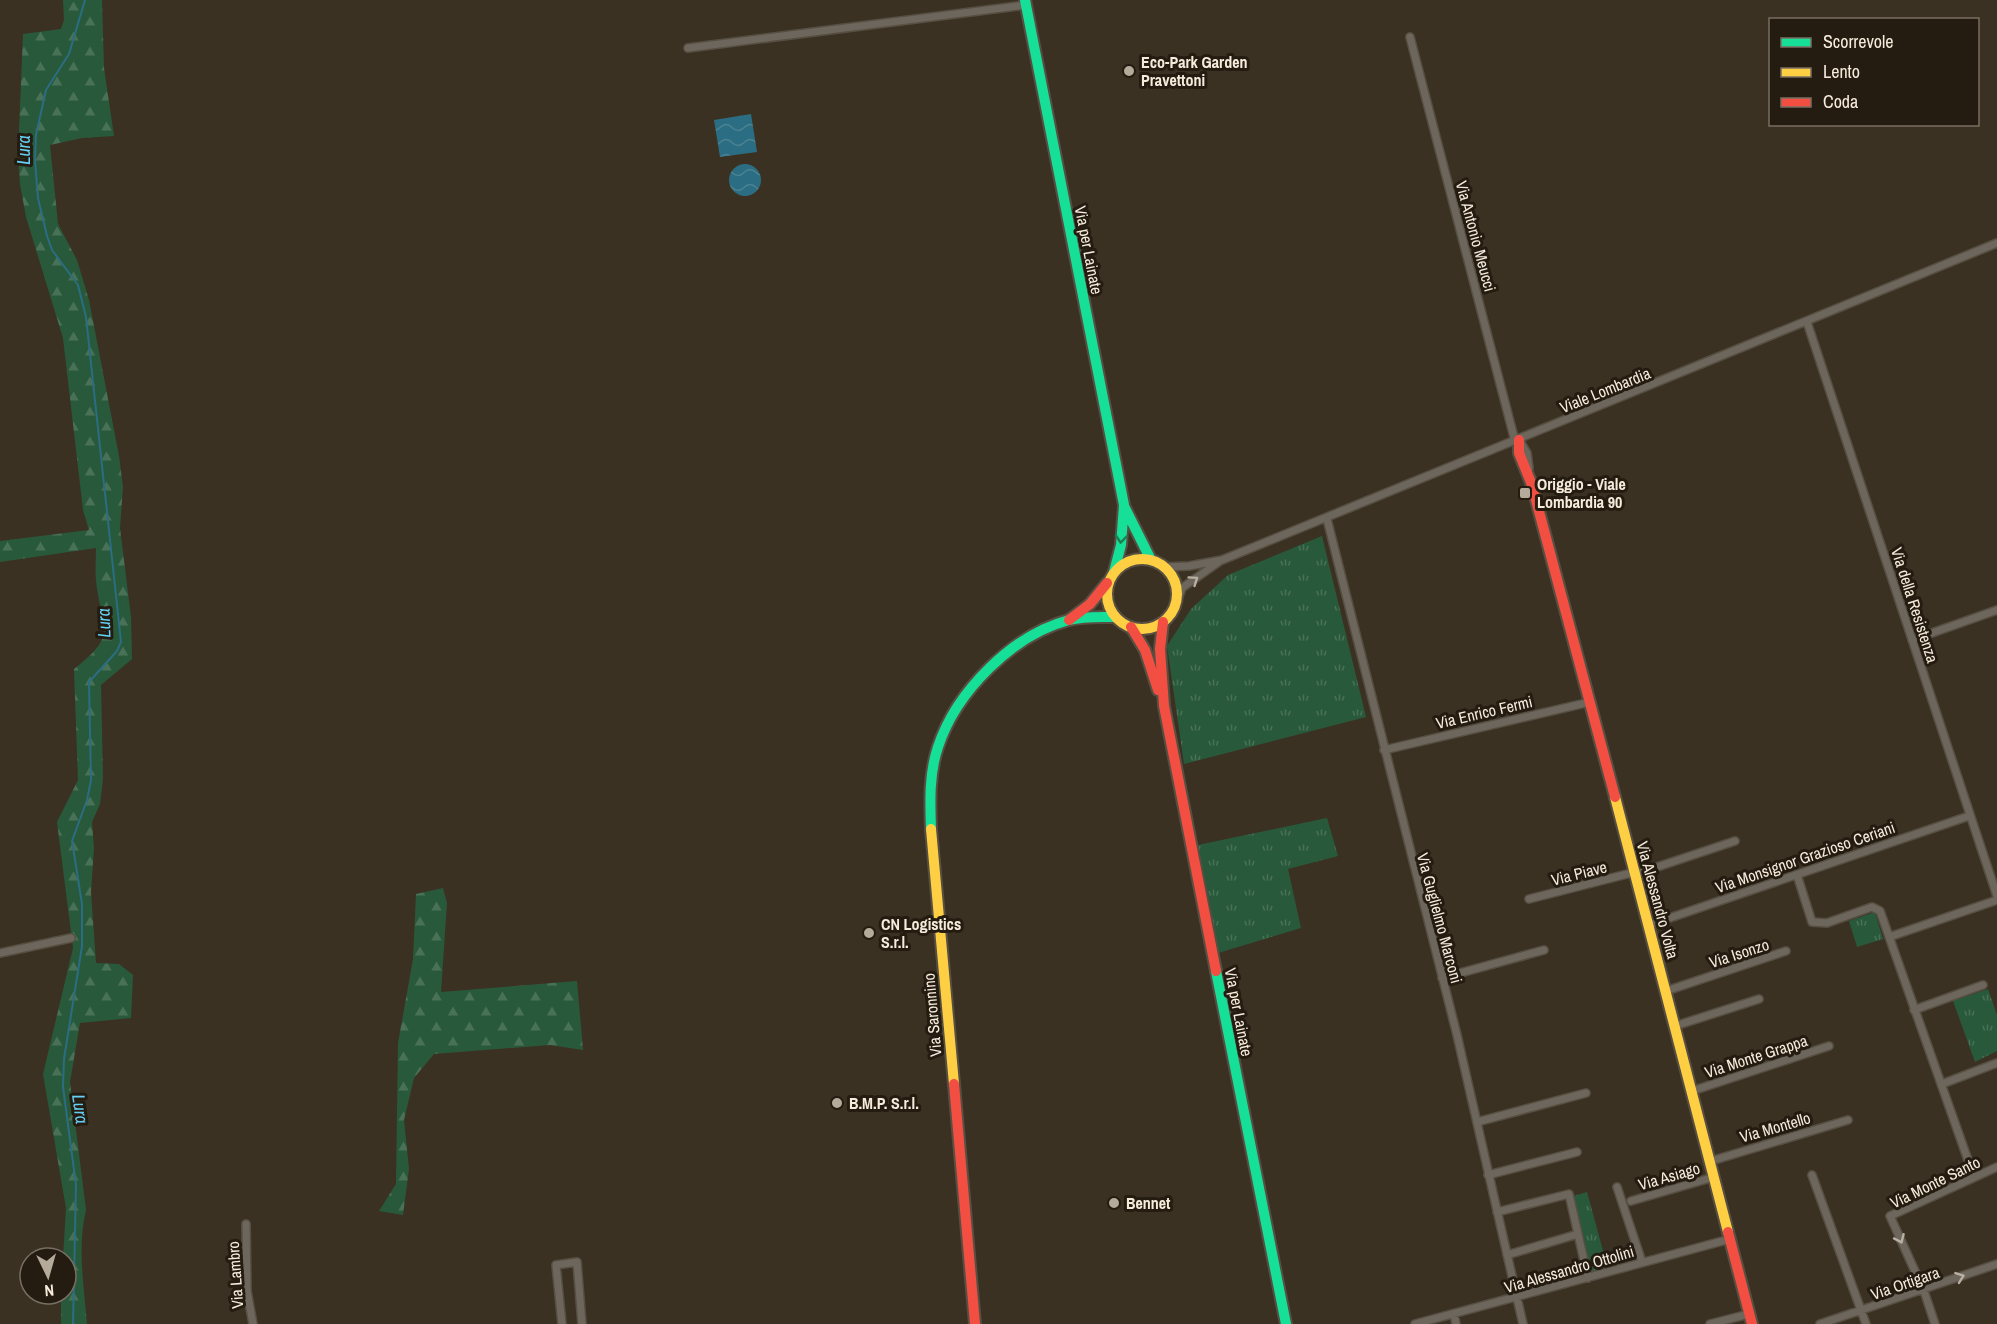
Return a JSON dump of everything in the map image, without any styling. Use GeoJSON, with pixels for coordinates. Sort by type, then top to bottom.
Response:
{"type":"FeatureCollection","features":[{"type":"Feature","properties":{"kind":"main road","name":"Via per Lainate"},"geometry":{"type":"LineString","coordinates":[[1025,2],[1124,505],[1151,560]]}},
{"type":"Feature","properties":{"kind":"main road","name":"Via Alessandro Volta"},"geometry":{"type":"LineString","coordinates":[[1517,441],[1519,453],[1532,485],[1636,873],[1750,1319]]}},
{"type":"Feature","properties":{"kind":"main road","name":"Via per Lainate"},"geometry":{"type":"LineString","coordinates":[[1112,576],[1121,545],[1124,505]]}},
{"type":"Feature","properties":{"kind":"main road"},"geometry":{"type":"LineString","coordinates":[[1131,560],[1151,560],[1164,567],[1176,585],[1175,607],[1163,622],[1153,627],[1131,627],[1115,616],[1107,599],[1112,576],[1131,560]]}},
{"type":"Feature","properties":{"kind":"main road","name":"Via Saronnino"},"geometry":{"type":"LineString","coordinates":[[975,1324],[929,792],[938,745],[952,717],[970,690],[997,663],[1023,643],[1069,620],[1090,604],[1112,576]]}},
{"type":"Feature","properties":{"kind":"main road","name":"Via Saronnino"},"geometry":{"type":"LineString","coordinates":[[1069,620],[1115,616]]}},
{"type":"Feature","properties":{"kind":"main road","name":"Via per Lainate"},"geometry":{"type":"LineString","coordinates":[[1163,622],[1160,649],[1164,706],[1286,1324]]}},
{"type":"Feature","properties":{"kind":"main road","name":"Via per Lainate"},"geometry":{"type":"LineString","coordinates":[[1131,627],[1145,650],[1164,706]]}},
{"type":"Feature","properties":{"kind":"street"},"geometry":{"type":"LineString","coordinates":[[688,48],[1025,2]]}},
{"type":"Feature","properties":{"kind":"street","name":"Via Antonio Meucci"},"geometry":{"type":"LineString","coordinates":[[1410,37],[1517,441]]}},
{"type":"Feature","properties":{"kind":"street","name":"Viale Lombardia"},"geometry":{"type":"LineString","coordinates":[[1164,567],[1189,566],[1222,560],[1327,519],[1997,243]]}},
{"type":"Feature","properties":{"kind":"street","name":"Via della Resistenza"},"geometry":{"type":"LineString","coordinates":[[1807,322],[1997,898]]}},
{"type":"Feature","properties":{"kind":"street","name":"Via Guglielmo Marconi"},"geometry":{"type":"LineString","coordinates":[[1327,519],[1442,978],[1523,1324]]}},
{"type":"Feature","properties":{"kind":"street","name":"Viale Lombardia"},"geometry":{"type":"LineString","coordinates":[[1175,607],[1182,588],[1222,560]]}},
{"type":"Feature","properties":{"kind":"street"},"geometry":{"type":"LineString","coordinates":[[1912,640],[1997,610]]}},
{"type":"Feature","properties":{"kind":"street","name":"Via Enrico Fermi"},"geometry":{"type":"LineString","coordinates":[[1384,750],[1590,702]]}},
{"type":"Feature","properties":{"kind":"street","name":"Via Monsignor Grazioso Ceriani"},"geometry":{"type":"LineString","coordinates":[[1649,925],[1970,816]]}},
{"type":"Feature","properties":{"kind":"street","name":"Via Piave"},"geometry":{"type":"LineString","coordinates":[[1529,899],[1636,873],[1735,841]]}},
{"type":"Feature","properties":{"kind":"street"},"geometry":{"type":"LineString","coordinates":[[1797,875],[1812,922],[1827,923],[1877,908],[1974,1177]]}},
{"type":"Feature","properties":{"kind":"street"},"geometry":{"type":"LineString","coordinates":[[1889,937],[1997,898]]}},
{"type":"Feature","properties":{"kind":"street"},"geometry":{"type":"LineString","coordinates":[[0,953],[71,938]]}},
{"type":"Feature","properties":{"kind":"street"},"geometry":{"type":"LineString","coordinates":[[1442,978],[1544,950]]}},
{"type":"Feature","properties":{"kind":"street","name":"Via Isonzo"},"geometry":{"type":"LineString","coordinates":[[1666,991],[1786,951]]}},
{"type":"Feature","properties":{"kind":"street"},"geometry":{"type":"LineString","coordinates":[[1914,1010],[1983,985]]}},
{"type":"Feature","properties":{"kind":"street"},"geometry":{"type":"LineString","coordinates":[[1676,1026],[1759,999]]}},
{"type":"Feature","properties":{"kind":"street","name":"Via Monte Grappa"},"geometry":{"type":"LineString","coordinates":[[1692,1091],[1829,1046]]}},
{"type":"Feature","properties":{"kind":"street"},"geometry":{"type":"LineString","coordinates":[[1942,1084],[1997,1063]]}},
{"type":"Feature","properties":{"kind":"street"},"geometry":{"type":"LineString","coordinates":[[1477,1122],[1586,1092]]}},
{"type":"Feature","properties":{"kind":"street","name":"Via Montello"},"geometry":{"type":"LineString","coordinates":[[1711,1161],[1848,1120]]}},
{"type":"Feature","properties":{"kind":"street"},"geometry":{"type":"LineString","coordinates":[[1488,1175],[1577,1152]]}},
{"type":"Feature","properties":{"kind":"street","name":"Via Monte Santo"},"geometry":{"type":"LineString","coordinates":[[1935,1324],[1924,1291],[1890,1216],[1997,1167]]}},
{"type":"Feature","properties":{"kind":"street"},"geometry":{"type":"LineString","coordinates":[[1812,1175],[1866,1324]]}},
{"type":"Feature","properties":{"kind":"street","name":"Via Asiago"},"geometry":{"type":"LineString","coordinates":[[1631,1201],[1714,1177]]}},
{"type":"Feature","properties":{"kind":"street"},"geometry":{"type":"LineString","coordinates":[[1617,1187],[1642,1262]]}},
{"type":"Feature","properties":{"kind":"street"},"geometry":{"type":"LineString","coordinates":[[1497,1212],[1569,1194],[1588,1278]]}},
{"type":"Feature","properties":{"kind":"street","name":"Via Lambro"},"geometry":{"type":"LineString","coordinates":[[246,1224],[247,1291],[253,1324]]}},
{"type":"Feature","properties":{"kind":"street"},"geometry":{"type":"LineString","coordinates":[[1508,1255],[1578,1234]]}},
{"type":"Feature","properties":{"kind":"street","name":"Via Alessandro Ottolini"},"geometry":{"type":"LineString","coordinates":[[1415,1324],[1730,1239]]}},
{"type":"Feature","properties":{"kind":"street"},"geometry":{"type":"LineString","coordinates":[[562,1324],[556,1264],[577,1262],[582,1324]]}},
{"type":"Feature","properties":{"kind":"street","name":"Via Ortigara"},"geometry":{"type":"LineString","coordinates":[[1820,1324],[1924,1291],[1997,1264]]}},
{"type":"Feature","properties":{"kind":"street"},"geometry":{"type":"LineString","coordinates":[[1454,1314],[1456,1324]]}},
{"type":"Feature","properties":{"kind":"street"},"geometry":{"type":"LineString","coordinates":[[1710,1324],[1750,1319]]}},
{"type":"Feature","properties":{"kind":"green space"},"geometry":{"type":"Polygon","coordinates":[[[63,0],[102,0],[104,68],[114,136],[82,138],[50,145],[58,224],[77,260],[89,300],[119,456],[123,487],[120,528],[131,617],[132,659],[101,685],[103,779],[100,804],[92,822],[94,848],[91,892],[96,963],[119,964],[133,975],[131,1018],[80,1023],[70,1082],[86,1210],[82,1252],[87,1324],[61,1324],[61,1306],[78,1306],[78,1246],[64,1246],[66,1208],[43,1074],[73,948],[57,822],[78,780],[74,669],[98,647],[104,630],[96,580],[96,548],[0,562],[0,541],[89,530],[83,510],[63,338],[26,217],[18,155],[23,34],[61,29],[64,20],[63,0]]]}},
{"type":"Feature","properties":{"kind":"green space"},"geometry":{"type":"Polygon","coordinates":[[[1322,536],[1366,717],[1184,764],[1167,646],[1191,609],[1228,575],[1322,536]]]}},
{"type":"Feature","properties":{"kind":"green space"},"geometry":{"type":"Polygon","coordinates":[[[1327,818],[1338,856],[1288,869],[1301,928],[1218,953],[1198,845],[1327,818]]]}},
{"type":"Feature","properties":{"kind":"green space"},"geometry":{"type":"Polygon","coordinates":[[[443,888],[447,903],[441,992],[577,981],[583,1050],[550,1045],[434,1054],[414,1078],[404,1120],[409,1169],[403,1215],[379,1211],[396,1184],[398,1043],[413,959],[416,894],[443,888]]]}},
{"type":"Feature","properties":{"kind":"green space"},"geometry":{"type":"Polygon","coordinates":[[[1875,912],[1883,939],[1857,947],[1849,921],[1875,912]]]}},
{"type":"Feature","properties":{"kind":"green space"},"geometry":{"type":"Polygon","coordinates":[[[1988,989],[1997,1015],[1997,1051],[1975,1062],[1953,1001],[1988,989]]]}},
{"type":"Feature","properties":{"kind":"green space"},"geometry":{"type":"Polygon","coordinates":[[[1587,1192],[1608,1269],[1591,1274],[1570,1197],[1587,1192]]]}},
{"type":"Feature","properties":{"kind":"water"},"geometry":{"type":"Polygon","coordinates":[[[751,114],[757,152],[720,157],[714,120],[751,114]]]}},
{"type":"Feature","properties":{"kind":"water"},"geometry":{"type":"Polygon","coordinates":[[[745,164],[756,169],[761,180],[756,191],[745,196],[734,191],[729,180],[734,169],[745,164]]]}},
{"type":"Feature","properties":{"kind":"waterway","name":"Lura"},"geometry":{"type":"LineString","coordinates":[[73,1324],[76,1185],[63,1087],[64,1059],[82,946],[82,904],[72,841],[87,800],[91,780],[89,682],[117,651],[121,642],[86,317],[78,285],[52,250],[47,236],[38,198],[35,160],[36,135],[46,90],[69,54],[85,0]]}},
{"type":"Feature","properties":{"kind":"traffic: fast"},"geometry":{"type":"LineString","coordinates":[[1025,0],[1124,505],[1121,545],[1114,572]]}},
{"type":"Feature","properties":{"kind":"traffic: fast"},"geometry":{"type":"LineString","coordinates":[[1125,508],[1151,560]]}},
{"type":"Feature","properties":{"kind":"traffic: fast"},"geometry":{"type":"LineString","coordinates":[[931,829],[931,788],[935,757],[946,726],[972,687],[989,668],[1027,638],[1069,620],[1115,617]]}},
{"type":"Feature","properties":{"kind":"traffic: fast"},"geometry":{"type":"LineString","coordinates":[[1216,971],[1286,1324]]}},
{"type":"Feature","properties":{"kind":"traffic: slow"},"geometry":{"type":"LineString","coordinates":[[1142,559],[1155,562],[1167,569],[1174,581],[1177,594],[1174,607],[1167,619],[1155,626],[1142,629],[1129,626],[1117,619],[1110,607],[1107,594],[1110,581],[1117,569],[1129,562],[1142,559]]}},
{"type":"Feature","properties":{"kind":"traffic: slow"},"geometry":{"type":"LineString","coordinates":[[1615,797],[1728,1232]]}},
{"type":"Feature","properties":{"kind":"traffic: slow"},"geometry":{"type":"LineString","coordinates":[[931,829],[954,1084]]}},
{"type":"Feature","properties":{"kind":"traffic: jam"},"geometry":{"type":"LineString","coordinates":[[1519,440],[1519,453],[1532,485],[1615,797]]}},
{"type":"Feature","properties":{"kind":"traffic: jam"},"geometry":{"type":"LineString","coordinates":[[1069,620],[1090,604],[1107,583]]}},
{"type":"Feature","properties":{"kind":"traffic: jam"},"geometry":{"type":"LineString","coordinates":[[1163,622],[1160,649],[1164,706],[1216,971]]}},
{"type":"Feature","properties":{"kind":"traffic: jam"},"geometry":{"type":"LineString","coordinates":[[1131,627],[1145,650],[1158,690]]}},
{"type":"Feature","properties":{"kind":"traffic: jam"},"geometry":{"type":"LineString","coordinates":[[954,1084],[975,1324]]}},
{"type":"Feature","properties":{"kind":"traffic: jam"},"geometry":{"type":"LineString","coordinates":[[1728,1232],[1752,1324]]}},
{"type":"Feature","properties":{"kind":"place","name":"Eco-Park Garden Pravettoni"},"geometry":{"type":"Point","coordinates":[1129,71]}},
{"type":"Feature","properties":{"kind":"place","name":"Origgio - Viale Lombardia 90"},"geometry":{"type":"Point","coordinates":[1525,493]}},
{"type":"Feature","properties":{"kind":"place","name":"CN Logistics S.r.l."},"geometry":{"type":"Point","coordinates":[869,933]}},
{"type":"Feature","properties":{"kind":"place","name":"B.M.P. S.r.l."},"geometry":{"type":"Point","coordinates":[837,1103]}},
{"type":"Feature","properties":{"kind":"place","name":"Bennet"},"geometry":{"type":"Point","coordinates":[1114,1203]}}]}
